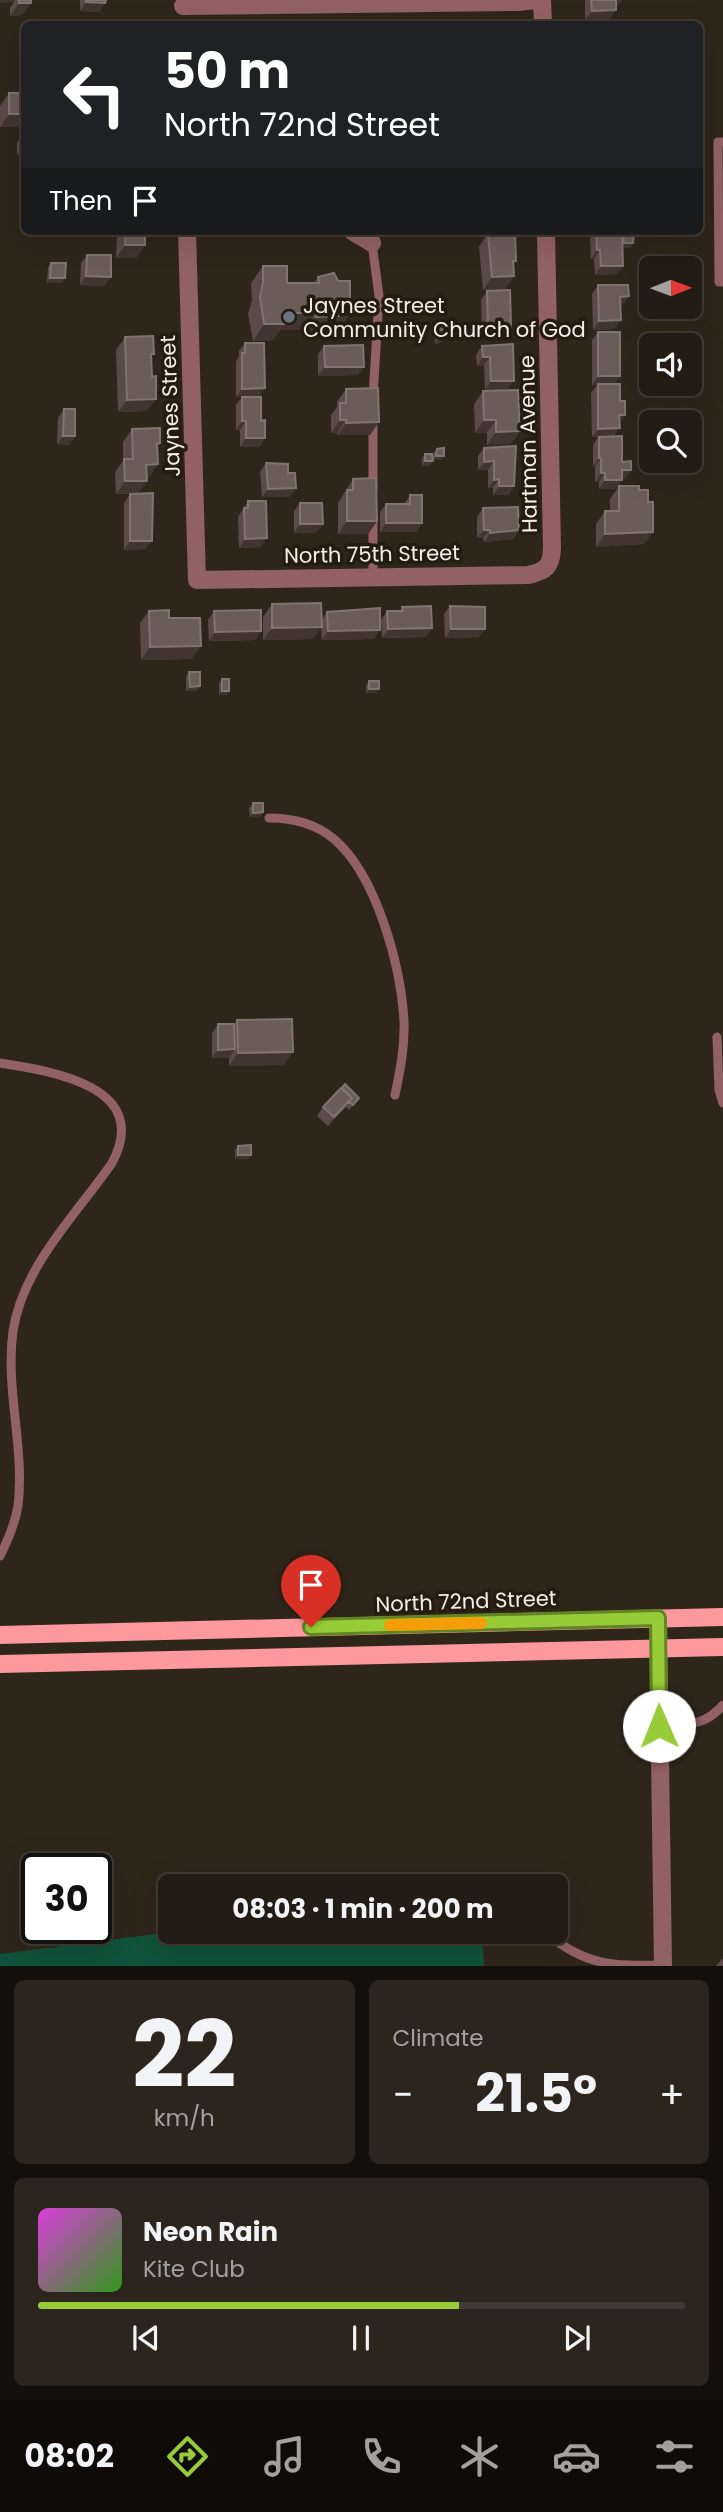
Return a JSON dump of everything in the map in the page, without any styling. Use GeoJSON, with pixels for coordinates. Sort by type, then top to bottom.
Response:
{"type":"FeatureCollection","features":[{"type":"Feature","properties":{"kind":"main road","name":"North 72nd Street"},"geometry":{"type":"LineString","coordinates":[[0,1634],[723,1617]]}},
{"type":"Feature","properties":{"kind":"main road"},"geometry":{"type":"LineString","coordinates":[[0,1664],[723,1647]]}},
{"type":"Feature","properties":{"kind":"street"},"geometry":{"type":"LineString","coordinates":[[184,21],[183,3],[536,0]]}},
{"type":"Feature","properties":{"kind":"street"},"geometry":{"type":"LineString","coordinates":[[542,0],[543,21]]}},
{"type":"Feature","properties":{"kind":"street","name":"Jaynes Street"},"geometry":{"type":"LineString","coordinates":[[187,235],[197,580]]}},
{"type":"Feature","properties":{"kind":"street"},"geometry":{"type":"LineString","coordinates":[[359,235],[372,243]]}},
{"type":"Feature","properties":{"kind":"street","name":"Hartman Avenue"},"geometry":{"type":"LineString","coordinates":[[546,570],[551,564],[552,549],[547,235]]}},
{"type":"Feature","properties":{"kind":"street","name":"North 75th Street"},"geometry":{"type":"LineString","coordinates":[[197,580],[528,575],[546,570]]}},
{"type":"Feature","properties":{"kind":"street"},"geometry":{"type":"LineString","coordinates":[[658,1618],[663,1966]]}},
{"type":"Feature","properties":{"kind":"lane"},"geometry":{"type":"LineString","coordinates":[[723,142],[718,142],[721,191],[719,282],[723,282]]}},
{"type":"Feature","properties":{"kind":"lane"},"geometry":{"type":"LineString","coordinates":[[372,243],[379,296],[373,382],[373,496]]}},
{"type":"Feature","properties":{"kind":"lane"},"geometry":{"type":"LineString","coordinates":[[373,507],[373,577]]}},
{"type":"Feature","properties":{"kind":"lane"},"geometry":{"type":"LineString","coordinates":[[269,818],[301,822],[324,832],[343,847],[366,883],[379,911],[398,975],[402,1001],[404,1045],[395,1095]]}},
{"type":"Feature","properties":{"kind":"lane"},"geometry":{"type":"LineString","coordinates":[[717,1037],[718,1083],[723,1102]]}},
{"type":"Feature","properties":{"kind":"lane"},"geometry":{"type":"LineString","coordinates":[[0,1063],[64,1076],[96,1089],[112,1103],[120,1132],[118,1152],[112,1163],[37,1267],[18,1310],[11,1349],[18,1501],[13,1525],[0,1556]]}},
{"type":"Feature","properties":{"kind":"lane"},"geometry":{"type":"LineString","coordinates":[[659,1726],[703,1720],[712,1717],[723,1705]]}},
{"type":"Feature","properties":{"kind":"lane"},"geometry":{"type":"LineString","coordinates":[[559,1944],[579,1957],[597,1963],[613,1966],[663,1966]]}},
{"type":"Feature","properties":{"kind":"green space"},"geometry":{"type":"Polygon","coordinates":[[[158,1934],[158,1944],[480,1944],[484,1966],[0,1966],[0,1954],[78,1944],[112,1944],[112,1940],[158,1934]]]}},
{"type":"Feature","properties":{"kind":"building"},"geometry":{"type":"Polygon","coordinates":[[[19,0],[31,0],[31,3],[19,3],[19,0]]]}},
{"type":"Feature","properties":{"kind":"building"},"geometry":{"type":"Polygon","coordinates":[[[86,0],[106,0],[105,3],[86,0]]]}},
{"type":"Feature","properties":{"kind":"building"},"geometry":{"type":"Polygon","coordinates":[[[591,0],[616,0],[616,10],[592,11],[591,0]]]}},
{"type":"Feature","properties":{"kind":"building"},"geometry":{"type":"Polygon","coordinates":[[[9,93],[21,93],[21,114],[9,114],[9,93]]]}},
{"type":"Feature","properties":{"kind":"building"},"geometry":{"type":"Polygon","coordinates":[[[126,235],[145,235],[145,245],[125,245],[126,235]]]}},
{"type":"Feature","properties":{"kind":"building"},"geometry":{"type":"Polygon","coordinates":[[[488,235],[515,235],[514,276],[492,277],[488,235]]]}},
{"type":"Feature","properties":{"kind":"building"},"geometry":{"type":"Polygon","coordinates":[[[596,235],[622,235],[623,266],[601,266],[600,250],[597,250],[596,235]]]}},
{"type":"Feature","properties":{"kind":"building"},"geometry":{"type":"Polygon","coordinates":[[[624,235],[634,235],[633,243],[623,243],[624,235]]]}},
{"type":"Feature","properties":{"kind":"building"},"geometry":{"type":"Polygon","coordinates":[[[87,255],[111,255],[111,277],[86,276],[87,255]]]}},
{"type":"Feature","properties":{"kind":"building"},"geometry":{"type":"Polygon","coordinates":[[[51,263],[66,263],[65,278],[50,278],[51,263]]]}},
{"type":"Feature","properties":{"kind":"building"},"geometry":{"type":"Polygon","coordinates":[[[263,266],[287,266],[287,283],[319,283],[318,277],[334,273],[338,281],[350,281],[350,313],[316,317],[316,313],[284,313],[284,324],[264,324],[260,297],[263,266]]]}},
{"type":"Feature","properties":{"kind":"building"},"geometry":{"type":"Polygon","coordinates":[[[598,285],[628,285],[629,296],[620,297],[621,320],[599,321],[598,285]]]}},
{"type":"Feature","properties":{"kind":"building"},"geometry":{"type":"Polygon","coordinates":[[[510,290],[511,327],[488,327],[487,291],[510,290]]]}},
{"type":"Feature","properties":{"kind":"building"},"geometry":{"type":"Polygon","coordinates":[[[443,324],[444,339],[438,339],[438,325],[443,324]]]}},
{"type":"Feature","properties":{"kind":"building"},"geometry":{"type":"Polygon","coordinates":[[[598,332],[620,332],[620,376],[598,376],[598,332]]]}},
{"type":"Feature","properties":{"kind":"building"},"geometry":{"type":"Polygon","coordinates":[[[153,336],[152,377],[156,376],[156,399],[127,400],[125,337],[153,336]]]}},
{"type":"Feature","properties":{"kind":"building"},"geometry":{"type":"Polygon","coordinates":[[[245,343],[264,343],[265,388],[242,389],[242,353],[245,353],[245,343]]]}},
{"type":"Feature","properties":{"kind":"building"},"geometry":{"type":"Polygon","coordinates":[[[513,344],[514,381],[491,381],[490,357],[483,357],[482,346],[513,344]]]}},
{"type":"Feature","properties":{"kind":"building"},"geometry":{"type":"Polygon","coordinates":[[[363,345],[364,367],[325,367],[324,346],[363,345]]]}},
{"type":"Feature","properties":{"kind":"building"},"geometry":{"type":"Polygon","coordinates":[[[598,384],[620,384],[620,401],[625,401],[625,415],[619,415],[620,428],[598,429],[598,384]]]}},
{"type":"Feature","properties":{"kind":"building"},"geometry":{"type":"Polygon","coordinates":[[[378,388],[379,422],[346,423],[346,420],[340,420],[340,403],[346,403],[346,389],[378,388]]]}},
{"type":"Feature","properties":{"kind":"building"},"geometry":{"type":"Polygon","coordinates":[[[518,390],[520,431],[496,432],[496,420],[484,420],[483,391],[518,390]]]}},
{"type":"Feature","properties":{"kind":"building"},"geometry":{"type":"Polygon","coordinates":[[[242,397],[261,397],[261,421],[265,420],[265,438],[246,438],[246,421],[242,421],[242,397]]]}},
{"type":"Feature","properties":{"kind":"building"},"geometry":{"type":"Polygon","coordinates":[[[64,409],[75,409],[75,436],[63,436],[64,409]]]}},
{"type":"Feature","properties":{"kind":"building"},"geometry":{"type":"Polygon","coordinates":[[[160,428],[160,443],[157,444],[158,464],[146,465],[147,481],[125,481],[124,459],[133,459],[132,429],[160,428]]]}},
{"type":"Feature","properties":{"kind":"building"},"geometry":{"type":"Polygon","coordinates":[[[622,436],[622,462],[631,461],[631,470],[622,470],[622,480],[605,480],[605,473],[601,473],[599,437],[622,436]]]}},
{"type":"Feature","properties":{"kind":"building"},"geometry":{"type":"Polygon","coordinates":[[[516,446],[514,486],[499,486],[499,479],[494,480],[494,461],[484,462],[484,448],[516,446]]]}},
{"type":"Feature","properties":{"kind":"building"},"geometry":{"type":"Polygon","coordinates":[[[444,448],[444,456],[436,456],[437,449],[444,448]]]}},
{"type":"Feature","properties":{"kind":"building"},"geometry":{"type":"Polygon","coordinates":[[[425,454],[432,454],[433,461],[425,461],[425,454]]]}},
{"type":"Feature","properties":{"kind":"building"},"geometry":{"type":"Polygon","coordinates":[[[266,463],[288,464],[288,473],[295,473],[296,488],[268,489],[266,463]]]}},
{"type":"Feature","properties":{"kind":"building"},"geometry":{"type":"Polygon","coordinates":[[[376,478],[377,521],[347,521],[347,490],[353,490],[353,479],[376,478]]]}},
{"type":"Feature","properties":{"kind":"building"},"geometry":{"type":"Polygon","coordinates":[[[619,486],[639,486],[639,490],[648,490],[648,502],[653,502],[653,532],[605,534],[605,511],[619,511],[619,486]]]}},
{"type":"Feature","properties":{"kind":"building"},"geometry":{"type":"Polygon","coordinates":[[[153,493],[152,541],[130,541],[130,494],[153,493]]]}},
{"type":"Feature","properties":{"kind":"building"},"geometry":{"type":"Polygon","coordinates":[[[410,495],[422,495],[422,523],[386,523],[386,504],[410,504],[410,495]]]}},
{"type":"Feature","properties":{"kind":"building"},"geometry":{"type":"Polygon","coordinates":[[[248,501],[266,501],[267,538],[245,539],[244,508],[248,508],[248,501]]]}},
{"type":"Feature","properties":{"kind":"building"},"geometry":{"type":"Polygon","coordinates":[[[300,503],[322,503],[323,524],[300,524],[300,503]]]}},
{"type":"Feature","properties":{"kind":"building"},"geometry":{"type":"Polygon","coordinates":[[[518,507],[519,530],[490,533],[490,530],[484,530],[483,508],[518,507]]]}},
{"type":"Feature","properties":{"kind":"building"},"geometry":{"type":"Polygon","coordinates":[[[321,603],[322,627],[272,628],[272,604],[321,603]]]}},
{"type":"Feature","properties":{"kind":"building"},"geometry":{"type":"Polygon","coordinates":[[[431,606],[432,628],[388,629],[387,611],[403,611],[402,607],[431,606]]]}},
{"type":"Feature","properties":{"kind":"building"},"geometry":{"type":"Polygon","coordinates":[[[450,606],[485,607],[485,629],[451,629],[450,606]]]}},
{"type":"Feature","properties":{"kind":"building"},"geometry":{"type":"Polygon","coordinates":[[[380,608],[380,630],[328,631],[327,612],[380,608]]]}},
{"type":"Feature","properties":{"kind":"building"},"geometry":{"type":"Polygon","coordinates":[[[169,610],[169,618],[200,618],[201,646],[150,647],[149,611],[169,610]]]}},
{"type":"Feature","properties":{"kind":"building"},"geometry":{"type":"Polygon","coordinates":[[[261,610],[261,631],[215,632],[214,611],[261,610]]]}},
{"type":"Feature","properties":{"kind":"building"},"geometry":{"type":"Polygon","coordinates":[[[189,672],[200,672],[200,686],[190,687],[189,672]]]}},
{"type":"Feature","properties":{"kind":"building"},"geometry":{"type":"Polygon","coordinates":[[[222,679],[229,679],[229,691],[222,691],[222,679]]]}},
{"type":"Feature","properties":{"kind":"building"},"geometry":{"type":"Polygon","coordinates":[[[369,681],[379,681],[379,689],[369,689],[369,681]]]}},
{"type":"Feature","properties":{"kind":"building"},"geometry":{"type":"Polygon","coordinates":[[[253,803],[263,803],[263,812],[253,813],[253,803]]]}},
{"type":"Feature","properties":{"kind":"building"},"geometry":{"type":"Polygon","coordinates":[[[292,1019],[293,1052],[238,1053],[237,1020],[292,1019]]]}},
{"type":"Feature","properties":{"kind":"building"},"geometry":{"type":"Polygon","coordinates":[[[218,1024],[234,1024],[235,1049],[218,1050],[218,1024]]]}},
{"type":"Feature","properties":{"kind":"building"},"geometry":{"type":"Polygon","coordinates":[[[345,1084],[359,1098],[353,1105],[349,1102],[352,1098],[342,1088],[345,1084]]]}},
{"type":"Feature","properties":{"kind":"building"},"geometry":{"type":"Polygon","coordinates":[[[341,1088],[352,1098],[334,1117],[323,1107],[341,1088]]]}},
{"type":"Feature","properties":{"kind":"building"},"geometry":{"type":"Polygon","coordinates":[[[251,1145],[251,1155],[238,1155],[238,1146],[251,1145]]]}},
{"type":"Feature","properties":{"kind":"slow traffic"},"geometry":{"type":"LineString","coordinates":[[390,1625],[481,1623]]}},
{"type":"Feature","properties":{"kind":"place","name":"Jaynes Street Community Church of God"},"geometry":{"type":"Point","coordinates":[289,317]}},
{"type":"Feature","properties":{"kind":"route"},"geometry":{"type":"LineString","coordinates":[[311,1627],[658,1618],[659,1726]]}}]}
